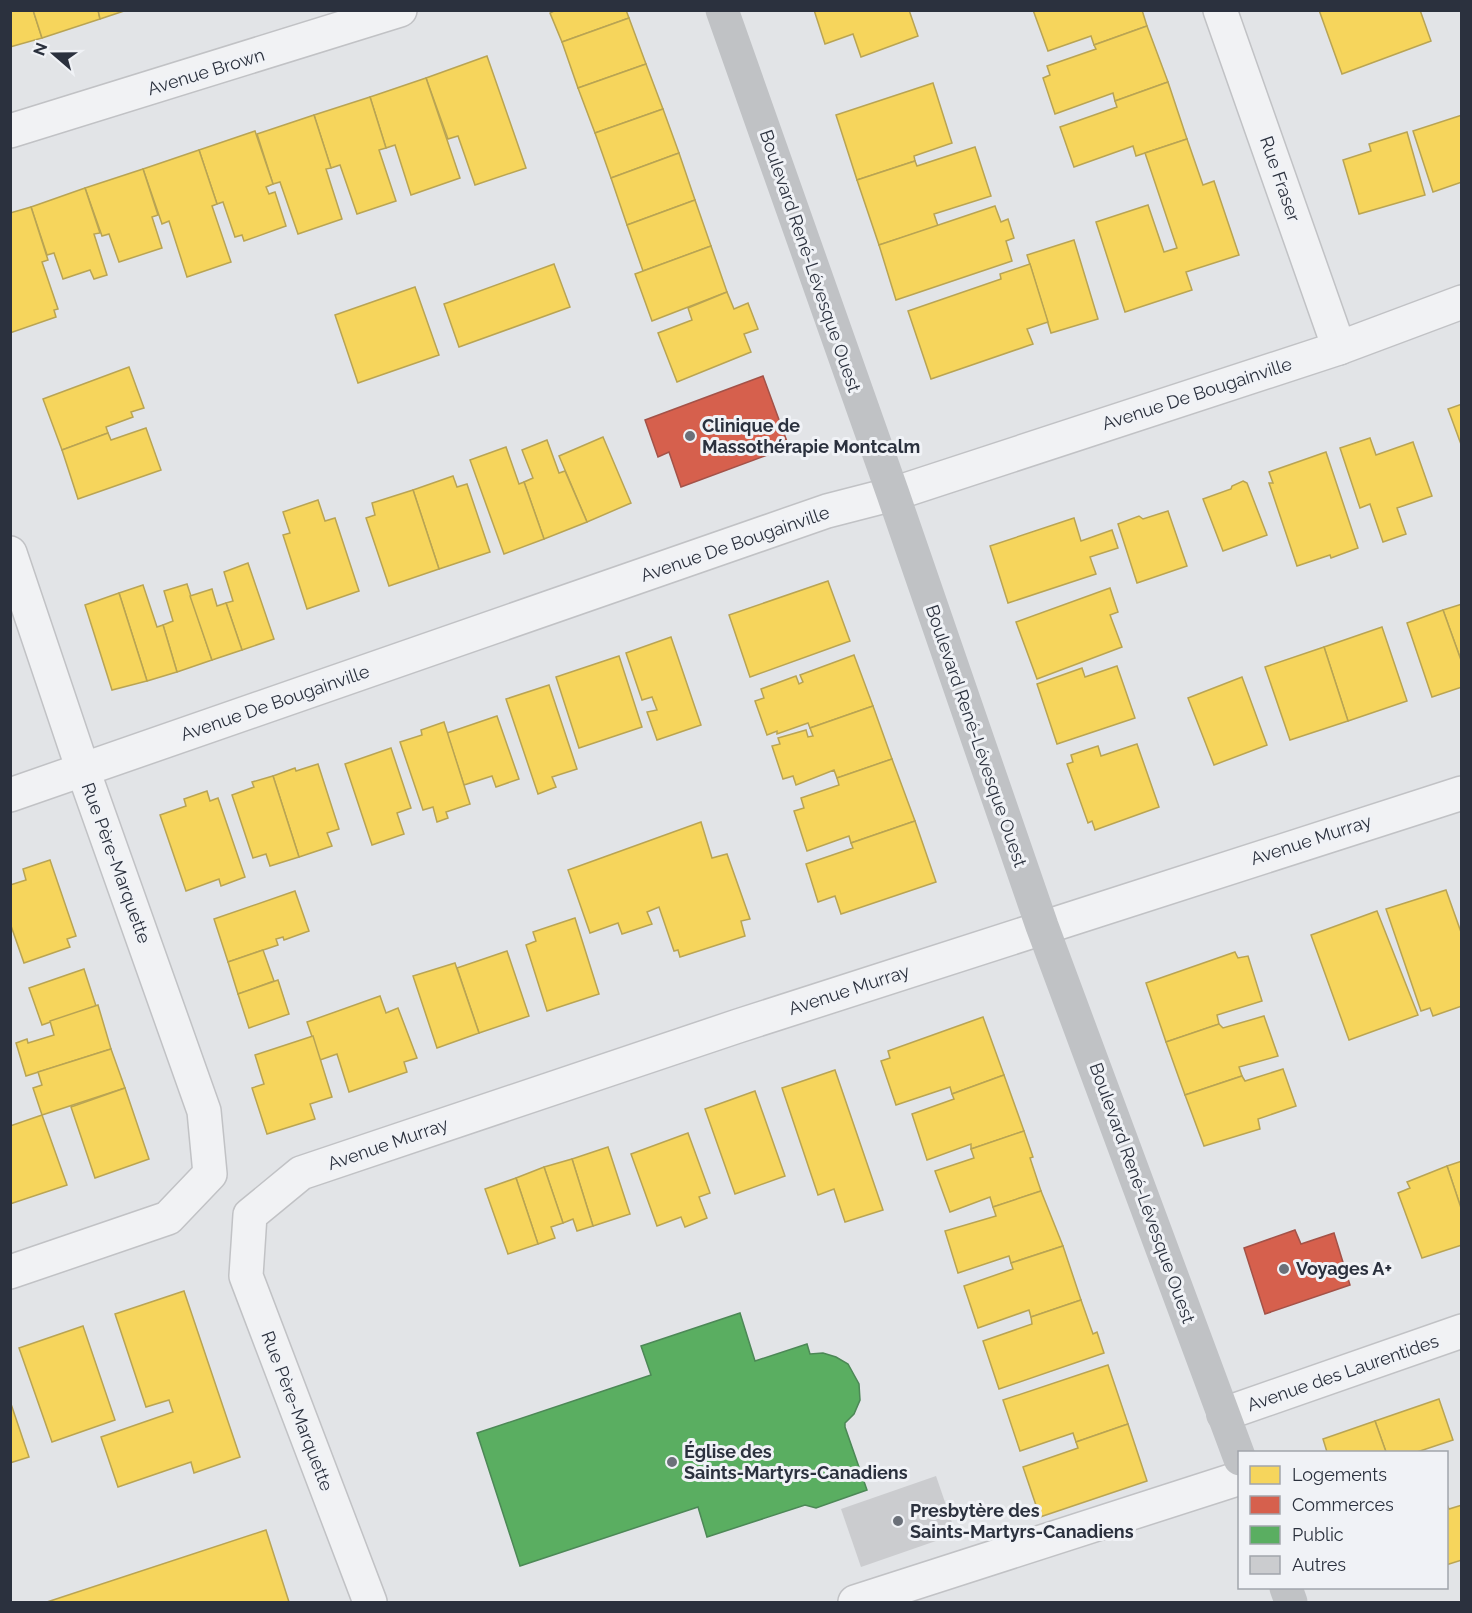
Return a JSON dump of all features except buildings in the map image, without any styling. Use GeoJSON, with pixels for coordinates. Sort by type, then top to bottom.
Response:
{"type":"FeatureCollection","features":[{"type":"Feature","properties":{"kind":"main road","name":"Boulevard René-Lévesque Ouest"},"geometry":{"type":"LineString","coordinates":[[722,10],[893,494],[1042,926],[1238,1456]]}},
{"type":"Feature","properties":{"kind":"street","name":"Avenue Brown"},"geometry":{"type":"LineString","coordinates":[[10,132],[400,10]]}},
{"type":"Feature","properties":{"kind":"street","name":"Rue Fraser"},"geometry":{"type":"LineString","coordinates":[[1220,10],[1339,348]]}},
{"type":"Feature","properties":{"kind":"street","name":"Avenue De Bougainville"},"geometry":{"type":"LineString","coordinates":[[10,795],[827,511],[893,494],[1339,348],[1461,302]]}},
{"type":"Feature","properties":{"kind":"street","name":"Rue Père-Marquette"},"geometry":{"type":"LineString","coordinates":[[10,553],[82,770],[204,1111],[210,1174],[168,1218],[10,1272]]}},
{"type":"Feature","properties":{"kind":"street","name":"Avenue Murray"},"geometry":{"type":"LineString","coordinates":[[250,1215],[301,1173],[1042,926],[1461,793]]}},
{"type":"Feature","properties":{"kind":"street","name":"Rue Père-Marquette"},"geometry":{"type":"LineString","coordinates":[[250,1215],[246,1275],[370,1602]]}},
{"type":"Feature","properties":{"kind":"street","name":"Avenue des Laurentides"},"geometry":{"type":"LineString","coordinates":[[1224,1414],[1461,1331]]}},
{"type":"Feature","properties":{"kind":"street"},"geometry":{"type":"LineString","coordinates":[[855,1602],[1238,1478]]}},
{"type":"Feature","properties":{"kind":"place","name":"Clinique de Massothérapie Montcalm"},"geometry":{"type":"Point","coordinates":[690,436]}},
{"type":"Feature","properties":{"kind":"place","name":"Voyages A+"},"geometry":{"type":"Point","coordinates":[1284,1269]}},
{"type":"Feature","properties":{"kind":"place","name":"Église des Saints-Martyrs-Canadiens"},"geometry":{"type":"Point","coordinates":[672,1462]}},
{"type":"Feature","properties":{"kind":"place","name":"Presbytère des Saints-Martyrs-Canadiens"},"geometry":{"type":"Point","coordinates":[898,1521]}}]}
